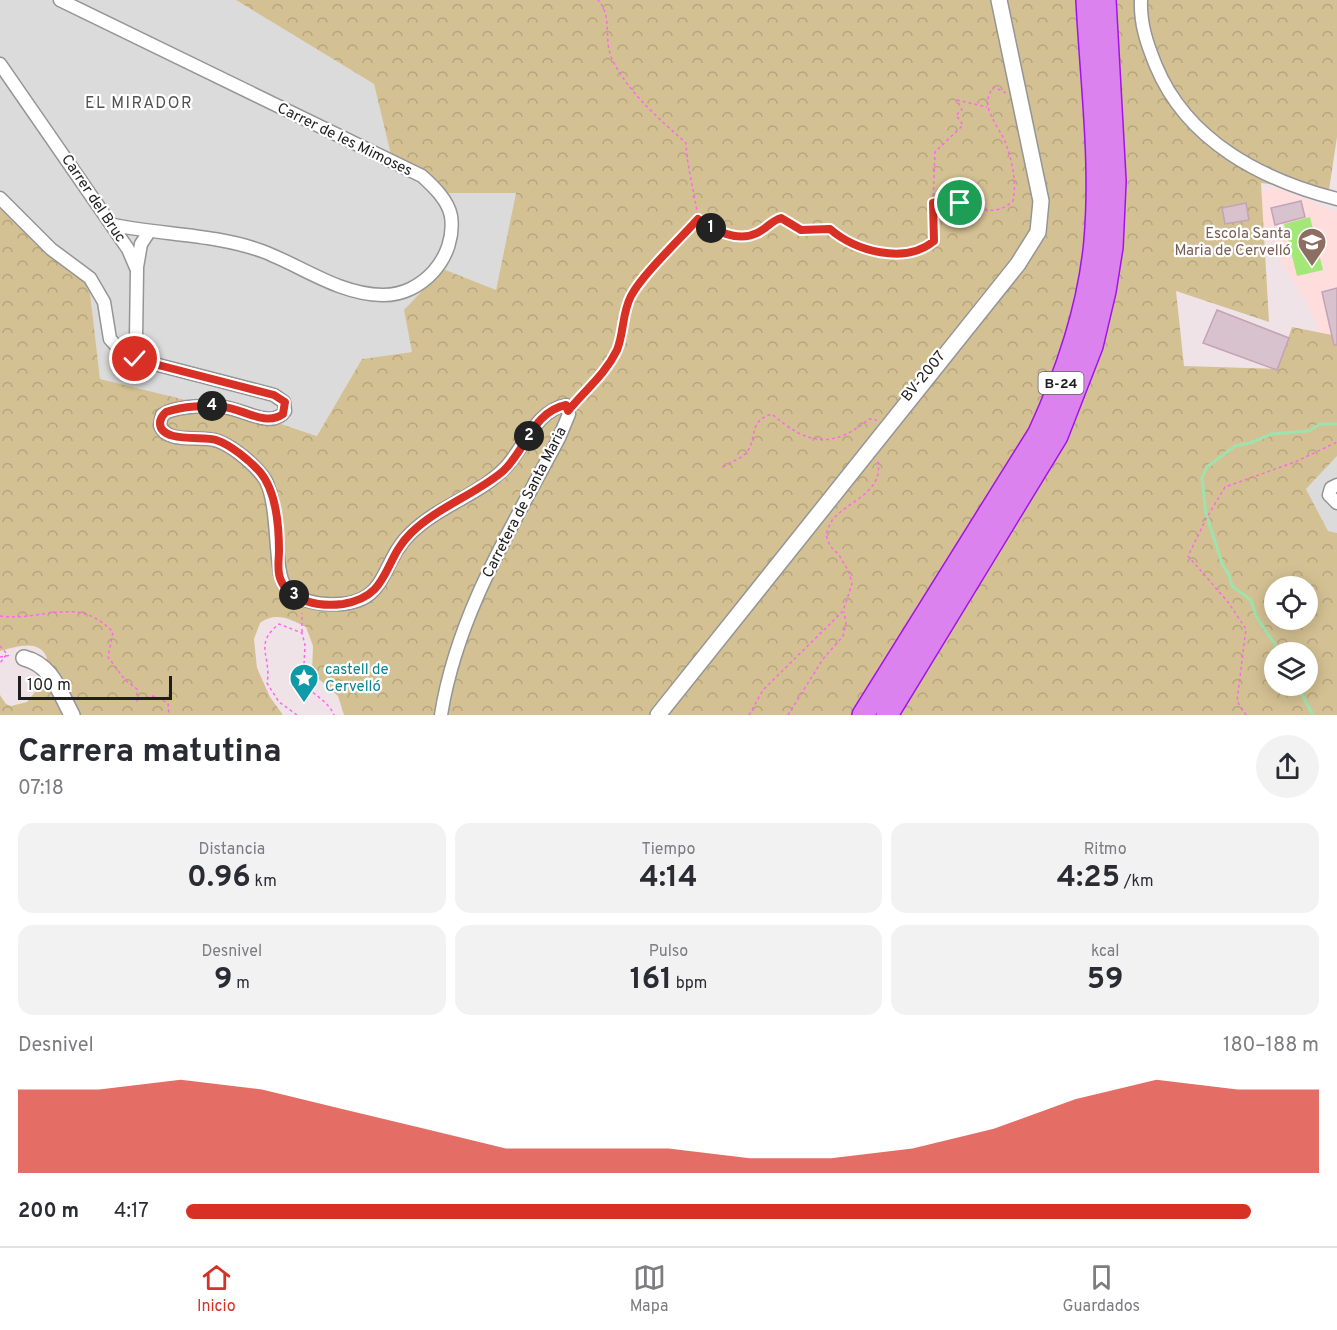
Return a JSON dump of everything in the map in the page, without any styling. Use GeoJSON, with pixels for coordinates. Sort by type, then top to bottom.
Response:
{"type":"FeatureCollection","features":[{"type":"Feature","properties":{"kind":"highway","name":"B-24"},"geometry":{"type":"LineString","coordinates":[[863,715],[1039,433],[1059,389],[1075,342],[1095,243],[1098,182],[1087,0]]}},
{"type":"Feature","properties":{"kind":"highway","name":"B-24"},"geometry":{"type":"LineString","coordinates":[[887,715],[1057,436],[1092,346],[1105,291],[1112,247],[1115,181],[1105,0]]}},
{"type":"Feature","properties":{"kind":"street","name":"Carrer de les Mimoses"},"geometry":{"type":"LineString","coordinates":[[60,0],[422,176],[438,191],[451,215],[449,246],[424,283],[403,292],[383,295],[355,292],[263,251],[216,238],[149,232],[114,225]]}},
{"type":"Feature","properties":{"kind":"street","name":"BV-2007"},"geometry":{"type":"LineString","coordinates":[[658,715],[1018,264],[1038,232],[1041,212],[1039,190],[999,0]]}},
{"type":"Feature","properties":{"kind":"street"},"geometry":{"type":"LineString","coordinates":[[1141,0],[1143,29],[1155,63],[1173,99],[1194,126],[1226,151],[1267,174],[1305,190],[1337,199]]}},
{"type":"Feature","properties":{"kind":"street","name":"Carrer del Bruc"},"geometry":{"type":"LineString","coordinates":[[0,64],[114,225],[137,270],[136,338],[130,353]]}},
{"type":"Feature","properties":{"kind":"street"},"geometry":{"type":"LineString","coordinates":[[0,198],[51,249],[90,278],[104,302],[110,339],[130,353],[274,395],[285,402],[283,414],[274,418],[267,419],[229,407],[208,406],[166,412],[160,420],[160,425],[164,432],[172,436],[218,441],[236,452],[260,472],[271,494],[277,524],[280,578],[284,586],[303,600]]}},
{"type":"Feature","properties":{"kind":"street"},"geometry":{"type":"LineString","coordinates":[[137,270],[141,244],[149,232]]}},
{"type":"Feature","properties":{"kind":"street","name":"Carretera de Santa Maria"},"geometry":{"type":"LineString","coordinates":[[303,600],[342,604],[373,593],[385,577],[403,541],[413,531],[435,513],[502,471],[515,457],[543,416],[554,408],[566,405],[568,411],[559,438],[478,591],[447,679],[441,715]]}},
{"type":"Feature","properties":{"kind":"street"},"geometry":{"type":"LineString","coordinates":[[1337,485],[1331,488],[1329,495],[1332,501],[1337,503]]}},
{"type":"Feature","properties":{"kind":"street"},"geometry":{"type":"LineString","coordinates":[[24,658],[38,662],[50,672],[72,715]]}},
{"type":"Feature","properties":{"kind":"path"},"geometry":{"type":"LineString","coordinates":[[598,0],[604,8],[607,19],[610,57],[653,114],[686,143],[687,170],[695,192],[698,219],[709,227],[735,236],[758,232],[770,222],[781,218],[801,230],[830,229],[840,238],[866,247],[904,254],[919,250],[934,241],[935,152],[963,125],[956,115],[962,110],[957,100],[988,107]]}},
{"type":"Feature","properties":{"kind":"path"},"geometry":{"type":"LineString","coordinates":[[933,203],[949,199],[992,212],[1001,210],[1013,201],[1013,170],[1005,142],[988,107],[990,91],[994,87],[1008,94]]}},
{"type":"Feature","properties":{"kind":"path"},"geometry":{"type":"LineString","coordinates":[[568,411],[602,376],[618,347],[621,324],[631,295],[698,219]]}},
{"type":"Feature","properties":{"kind":"path"},"geometry":{"type":"LineString","coordinates":[[723,467],[744,454],[754,429],[763,417],[772,414],[802,435],[814,440],[843,438],[869,419],[888,426]]}},
{"type":"Feature","properties":{"kind":"path"},"geometry":{"type":"LineString","coordinates":[[1245,715],[1237,701],[1246,629],[1228,602],[1188,556],[1225,487],[1295,462],[1337,442]]}},
{"type":"Feature","properties":{"kind":"path"},"geometry":{"type":"LineString","coordinates":[[749,715],[763,690],[843,611],[852,584],[849,572],[839,555],[830,546],[826,535],[833,519],[866,494],[877,482],[879,470],[872,446]]}},
{"type":"Feature","properties":{"kind":"path"},"geometry":{"type":"LineString","coordinates":[[303,600],[302,633],[305,645],[303,684],[315,696],[329,704],[334,715]]}},
{"type":"Feature","properties":{"kind":"path"},"geometry":{"type":"LineString","coordinates":[[0,616],[33,618],[61,610],[88,614],[102,620],[113,632],[108,657],[125,680],[137,689],[137,701],[153,696],[168,703],[169,715]]}},
{"type":"Feature","properties":{"kind":"path"},"geometry":{"type":"LineString","coordinates":[[788,715],[823,659],[843,636],[846,623],[843,611]]}},
{"type":"Feature","properties":{"kind":"path"},"geometry":{"type":"LineString","coordinates":[[296,715],[279,702],[267,683],[269,674],[264,649],[268,633],[279,624],[302,633]]}},
{"type":"Feature","properties":{"kind":"path"},"geometry":{"type":"LineString","coordinates":[[0,646],[7,654],[0,663]]}},
{"type":"Feature","properties":{"kind":"shaded area"},"geometry":{"type":"Polygon","coordinates":[[[0,0],[236,0],[374,84],[391,155],[437,180],[445,193],[516,193],[496,291],[412,352],[362,359],[318,436],[275,422],[100,379],[89,284],[50,255],[0,207],[0,0]]]}},
{"type":"Feature","properties":{"kind":"shaded area","name":"Escola Santa Maria de Cervelló"},"geometry":{"type":"Polygon","coordinates":[[[1274,187],[1317,203],[1318,207],[1328,206],[1330,212],[1337,211],[1337,347],[1322,338],[1317,330],[1311,310],[1275,251],[1258,210],[1259,192],[1274,187]]]}},
{"type":"Feature","properties":{"kind":"shaded area"},"geometry":{"type":"Polygon","coordinates":[[[1337,456],[1337,533],[1328,532],[1306,489],[1337,456]]]}},
{"type":"Feature","properties":{"kind":"green space"},"geometry":{"type":"Polygon","coordinates":[[[236,0],[1337,0],[1337,137],[1329,190],[1261,183],[1269,322],[1176,291],[1184,366],[1277,369],[1292,327],[1337,336],[1337,456],[1306,489],[1328,531],[1337,533],[1337,715],[344,715],[338,696],[312,673],[313,646],[306,627],[289,619],[271,617],[260,623],[254,639],[257,668],[270,697],[283,715],[0,715],[0,695],[6,704],[11,706],[27,702],[35,692],[39,671],[47,658],[39,648],[33,646],[20,646],[0,651],[0,207],[50,255],[89,284],[100,379],[275,422],[317,436],[362,359],[412,352],[404,310],[443,269],[496,290],[516,193],[445,193],[437,180],[391,155],[374,84],[236,0]]]}},
{"type":"Feature","properties":{"kind":"green space"},"geometry":{"type":"Polygon","coordinates":[[[1310,217],[1323,270],[1297,276],[1284,224],[1310,217]]]}},
{"type":"Feature","properties":{"kind":"building"},"geometry":{"type":"Polygon","coordinates":[[[1301,201],[1305,217],[1275,225],[1271,208],[1301,201]]]}},
{"type":"Feature","properties":{"kind":"building"},"geometry":{"type":"Polygon","coordinates":[[[1246,203],[1249,220],[1225,224],[1222,208],[1246,203]]]}},
{"type":"Feature","properties":{"kind":"building"},"geometry":{"type":"Polygon","coordinates":[[[1337,288],[1337,345],[1334,345],[1322,292],[1337,288]]]}},
{"type":"Feature","properties":{"kind":"building"},"geometry":{"type":"Polygon","coordinates":[[[1217,310],[1289,338],[1277,370],[1203,343],[1217,310]]]}},
{"type":"Feature","properties":{"kind":"waterway"},"geometry":{"type":"LineString","coordinates":[[1273,642],[1256,616],[1251,600],[1232,586],[1229,574],[1223,566],[1206,514],[1202,478],[1207,467],[1235,446],[1272,434],[1309,431],[1320,424],[1337,424]]}},
{"type":"Feature","properties":{"kind":"waterway"},"geometry":{"type":"LineString","coordinates":[[1303,696],[1313,715]]}},
{"type":"Feature","properties":{"kind":"place","name":"Escola Santa Maria de Cervelló"},"geometry":{"type":"Point","coordinates":[1312,268]}},
{"type":"Feature","properties":{"kind":"place","name":"castell de Cervelló"},"geometry":{"type":"Point","coordinates":[304,704]}},
{"type":"Feature","properties":{"kind":"district","name":"EL MIRADOR"},"geometry":{"type":"Point","coordinates":[139,102]}},
{"type":"Feature","properties":{"kind":"route"},"geometry":{"type":"LineString","coordinates":[[135,359],[274,395],[285,402],[283,414],[274,418],[267,419],[229,407],[208,406],[166,412],[162,415],[160,425],[164,432],[172,436],[218,441],[236,452],[260,472],[271,494],[277,524],[278,567],[284,586],[303,600],[318,604],[342,604],[373,593],[385,577],[403,541],[413,531],[435,513],[502,471],[515,457],[543,416],[554,408],[566,405],[568,411],[602,376],[618,347],[621,324],[631,295],[698,219],[709,227],[726,234],[748,236],[781,218],[801,230],[830,229],[840,238],[877,251],[904,254],[919,250],[934,241],[933,203],[949,199],[960,203]]}}]}
